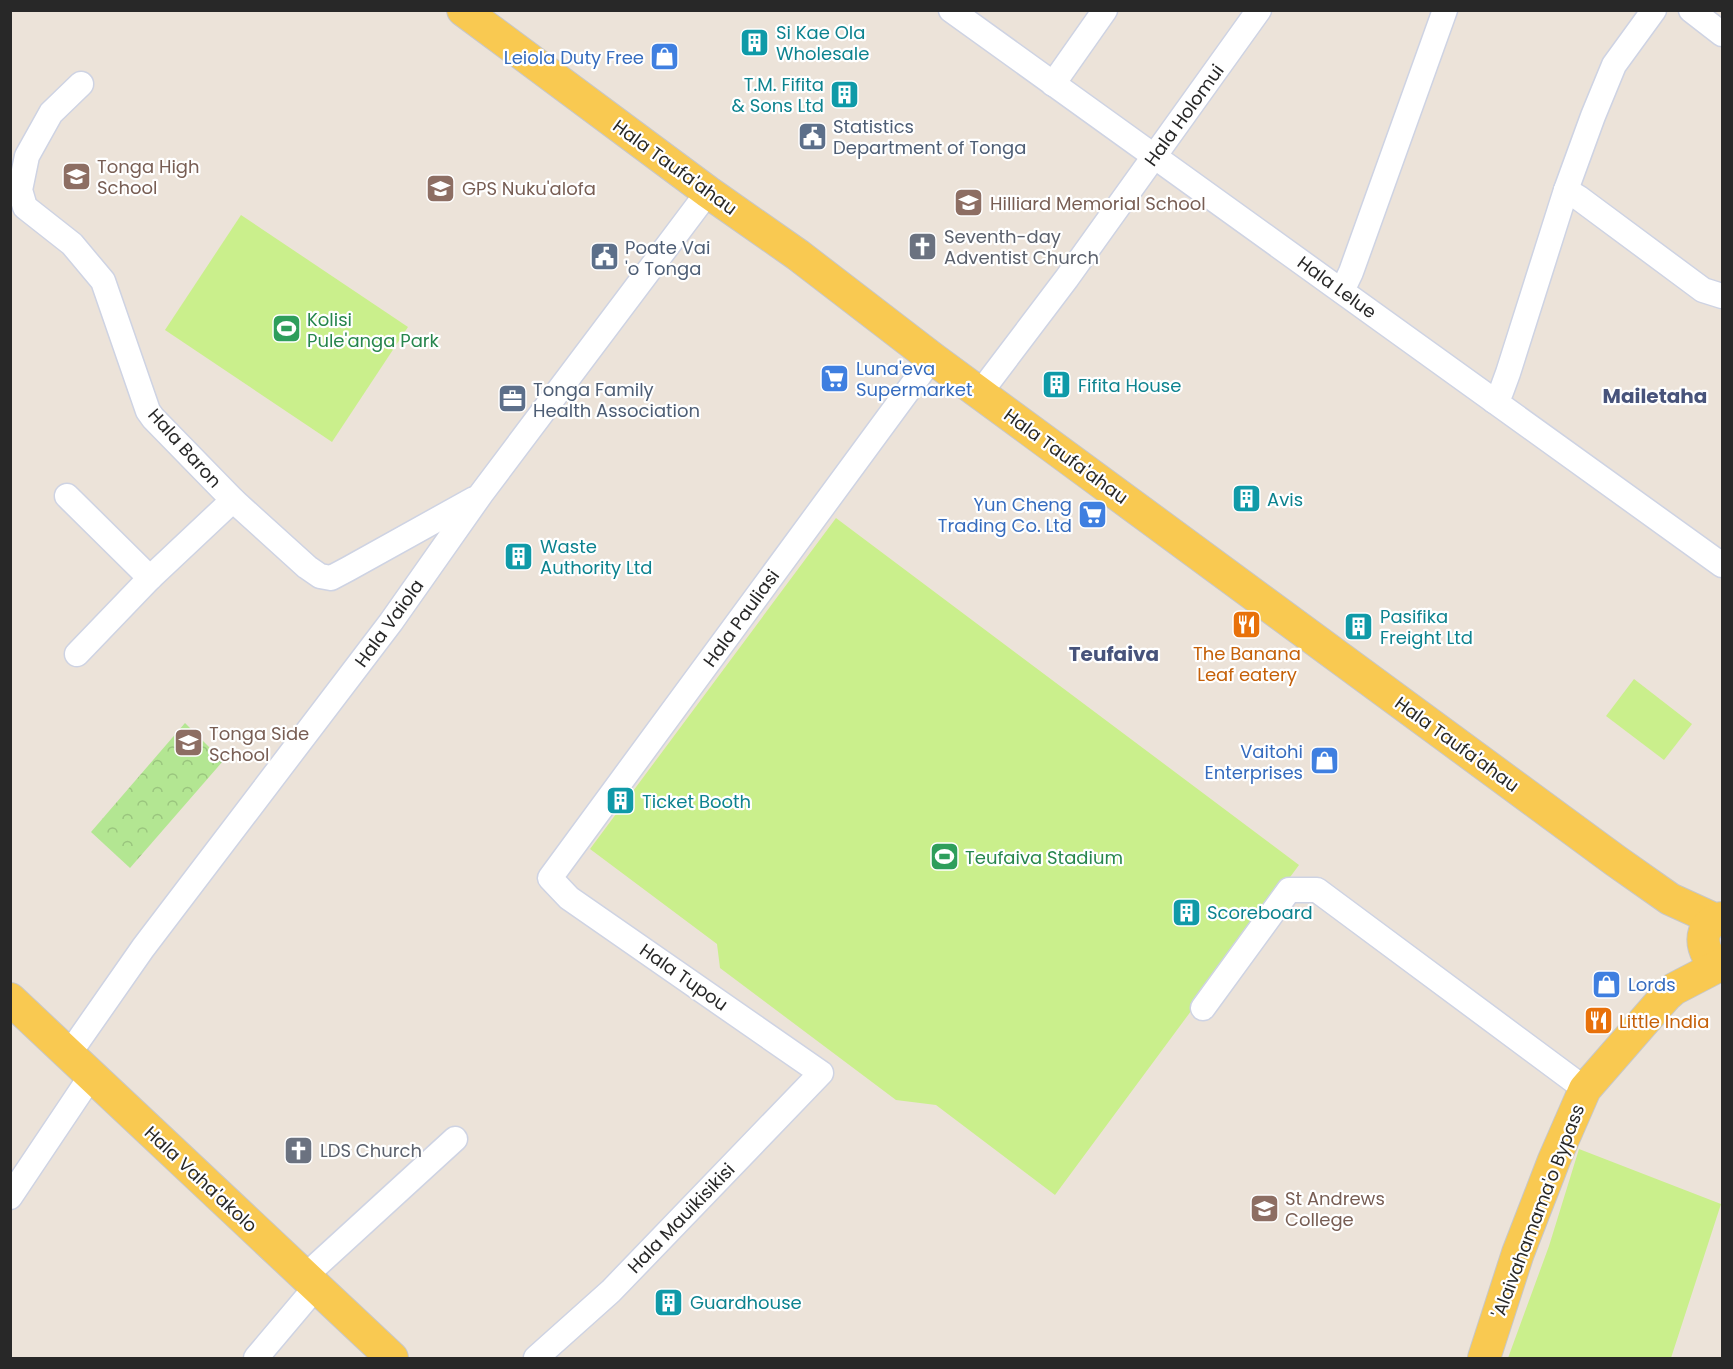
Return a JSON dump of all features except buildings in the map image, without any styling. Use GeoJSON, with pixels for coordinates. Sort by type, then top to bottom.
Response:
{"type":"FeatureCollection","features":[{"type":"Feature","properties":{"kind":"main road","name":"Hala Taufa'ahau"},"geometry":{"type":"LineString","coordinates":[[463,10],[708,192],[798,255],[932,358],[1670,899],[1715,941]]}},
{"type":"Feature","properties":{"kind":"main road","name":"'Alaivahamama'o Bypass"},"geometry":{"type":"LineString","coordinates":[[1484,1359],[1518,1253],[1554,1160],[1585,1089],[1715,941]]}},
{"type":"Feature","properties":{"kind":"main road","name":"Hala Vaha'akolo"},"geometry":{"type":"LineString","coordinates":[[10,999],[392,1359]]}},
{"type":"Feature","properties":{"kind":"street","name":"Hala Lelue"},"geometry":{"type":"LineString","coordinates":[[951,10],[1722,565]]}},
{"type":"Feature","properties":{"kind":"street"},"geometry":{"type":"LineString","coordinates":[[1053,84],[1105,10]]}},
{"type":"Feature","properties":{"kind":"street","name":"Hala Holomui"},"geometry":{"type":"LineString","coordinates":[[980,393],[1066,278],[1259,10]]}},
{"type":"Feature","properties":{"kind":"street"},"geometry":{"type":"LineString","coordinates":[[1342,291],[1351,272],[1445,10]]}},
{"type":"Feature","properties":{"kind":"street"},"geometry":{"type":"LineString","coordinates":[[1494,401],[1501,392],[1508,373],[1566,190],[1614,65],[1654,10]]}},
{"type":"Feature","properties":{"kind":"street"},"geometry":{"type":"LineString","coordinates":[[1691,10],[1722,34]]}},
{"type":"Feature","properties":{"kind":"street","name":"Hala Baron"},"geometry":{"type":"LineString","coordinates":[[81,84],[51,113],[27,156],[20,190],[25,207],[72,244],[103,281],[148,411],[233,500],[307,567],[320,576],[331,578],[481,494]]}},
{"type":"Feature","properties":{"kind":"street"},"geometry":{"type":"LineString","coordinates":[[1566,190],[1703,290],[1722,296]]}},
{"type":"Feature","properties":{"kind":"street","name":"Hala Vaiola"},"geometry":{"type":"LineString","coordinates":[[69,1054],[143,948],[391,622],[481,494],[708,192]]}},
{"type":"Feature","properties":{"kind":"street","name":"Hala Pauliasi"},"geometry":{"type":"LineString","coordinates":[[550,878],[932,358]]}},
{"type":"Feature","properties":{"kind":"street"},"geometry":{"type":"LineString","coordinates":[[67,496],[150,578]]}},
{"type":"Feature","properties":{"kind":"street"},"geometry":{"type":"LineString","coordinates":[[77,654],[150,578],[233,500]]}},
{"type":"Feature","properties":{"kind":"street","name":"Hala Tupou"},"geometry":{"type":"LineString","coordinates":[[550,878],[569,898],[821,1073]]}},
{"type":"Feature","properties":{"kind":"street"},"geometry":{"type":"LineString","coordinates":[[1203,1008],[1289,890],[1317,890],[1585,1089]]}},
{"type":"Feature","properties":{"kind":"street","name":"Hala Mauikisikisi"},"geometry":{"type":"LineString","coordinates":[[536,1359],[611,1291],[821,1073]]}},
{"type":"Feature","properties":{"kind":"street"},"geometry":{"type":"LineString","coordinates":[[10,1197],[91,1076]]}},
{"type":"Feature","properties":{"kind":"street"},"geometry":{"type":"LineString","coordinates":[[256,1359],[309,1282],[455,1139]]}},
{"type":"Feature","properties":{"kind":"green space","name":"Kolisi Pule'anga Park"},"geometry":{"type":"Polygon","coordinates":[[[241,215],[408,327],[332,442],[165,330],[241,215]]]}},
{"type":"Feature","properties":{"kind":"green space","name":"Teufaiva Stadium"},"geometry":{"type":"Polygon","coordinates":[[[836,518],[1299,865],[1055,1195],[936,1105],[896,1100],[720,968],[717,944],[590,849],[836,518]]]}},
{"type":"Feature","properties":{"kind":"green space"},"geometry":{"type":"Polygon","coordinates":[[[1634,679],[1692,724],[1664,760],[1606,716],[1634,679]]]}},
{"type":"Feature","properties":{"kind":"green space"},"geometry":{"type":"Polygon","coordinates":[[[185,723],[223,761],[130,868],[91,832],[185,723]]]}},
{"type":"Feature","properties":{"kind":"green space"},"geometry":{"type":"Polygon","coordinates":[[[1579,1149],[1721,1204],[1671,1358],[1508,1358],[1549,1246],[1579,1149]]]}},
{"type":"Feature","properties":{"kind":"place","name":"Si Kae Ola Wholesale"},"geometry":{"type":"Point","coordinates":[755,42]}},
{"type":"Feature","properties":{"kind":"place","name":"Leiola Duty Free"},"geometry":{"type":"Point","coordinates":[665,57]}},
{"type":"Feature","properties":{"kind":"place","name":"T.M. Fifita & Sons Ltd"},"geometry":{"type":"Point","coordinates":[845,94]}},
{"type":"Feature","properties":{"kind":"place","name":"Statistics Department of Tonga"},"geometry":{"type":"Point","coordinates":[812,136]}},
{"type":"Feature","properties":{"kind":"place","name":"Tonga High School"},"geometry":{"type":"Point","coordinates":[76,176]}},
{"type":"Feature","properties":{"kind":"place","name":"GPS Nuku'alofa"},"geometry":{"type":"Point","coordinates":[441,188]}},
{"type":"Feature","properties":{"kind":"place","name":"Hilliard Memorial School"},"geometry":{"type":"Point","coordinates":[969,203]}},
{"type":"Feature","properties":{"kind":"place","name":"Seventh-day Adventist Church"},"geometry":{"type":"Point","coordinates":[923,246]}},
{"type":"Feature","properties":{"kind":"place","name":"Poate Vai 'o Tonga"},"geometry":{"type":"Point","coordinates":[604,257]}},
{"type":"Feature","properties":{"kind":"place","name":"Kolisi Pule'anga Park"},"geometry":{"type":"Point","coordinates":[286,329]}},
{"type":"Feature","properties":{"kind":"place","name":"Luna'eva Supermarket"},"geometry":{"type":"Point","coordinates":[835,378]}},
{"type":"Feature","properties":{"kind":"place","name":"Fifita House"},"geometry":{"type":"Point","coordinates":[1057,385]}},
{"type":"Feature","properties":{"kind":"place","name":"Tonga Family Health Association"},"geometry":{"type":"Point","coordinates":[512,399]}},
{"type":"Feature","properties":{"kind":"place","name":"Avis"},"geometry":{"type":"Point","coordinates":[1246,499]}},
{"type":"Feature","properties":{"kind":"place","name":"Yun Cheng Trading Co. Ltd"},"geometry":{"type":"Point","coordinates":[1093,514]}},
{"type":"Feature","properties":{"kind":"place","name":"Waste Authority Ltd"},"geometry":{"type":"Point","coordinates":[519,556]}},
{"type":"Feature","properties":{"kind":"place","name":"The Banana Leaf eatery"},"geometry":{"type":"Point","coordinates":[1247,624]}},
{"type":"Feature","properties":{"kind":"place","name":"Pasifika Freight Ltd"},"geometry":{"type":"Point","coordinates":[1359,626]}},
{"type":"Feature","properties":{"kind":"place","name":"Tonga Side School"},"geometry":{"type":"Point","coordinates":[188,743]}},
{"type":"Feature","properties":{"kind":"place","name":"Vaitohi Enterprises"},"geometry":{"type":"Point","coordinates":[1324,761]}},
{"type":"Feature","properties":{"kind":"place","name":"Ticket Booth"},"geometry":{"type":"Point","coordinates":[621,801]}},
{"type":"Feature","properties":{"kind":"place","name":"Teufaiva Stadium"},"geometry":{"type":"Point","coordinates":[944,857]}},
{"type":"Feature","properties":{"kind":"place","name":"Scoreboard"},"geometry":{"type":"Point","coordinates":[1186,912]}},
{"type":"Feature","properties":{"kind":"place","name":"Lords"},"geometry":{"type":"Point","coordinates":[1607,984]}},
{"type":"Feature","properties":{"kind":"place","name":"Little India"},"geometry":{"type":"Point","coordinates":[1598,1021]}},
{"type":"Feature","properties":{"kind":"place","name":"LDS Church"},"geometry":{"type":"Point","coordinates":[299,1150]}},
{"type":"Feature","properties":{"kind":"place","name":"St Andrews College"},"geometry":{"type":"Point","coordinates":[1264,1208]}},
{"type":"Feature","properties":{"kind":"place","name":"Guardhouse"},"geometry":{"type":"Point","coordinates":[669,1302]}},
{"type":"Feature","properties":{"kind":"district","name":"Mailetaha"},"geometry":{"type":"Point","coordinates":[1655,396]}},
{"type":"Feature","properties":{"kind":"district","name":"Teufaiva"},"geometry":{"type":"Point","coordinates":[1114,654]}}]}
